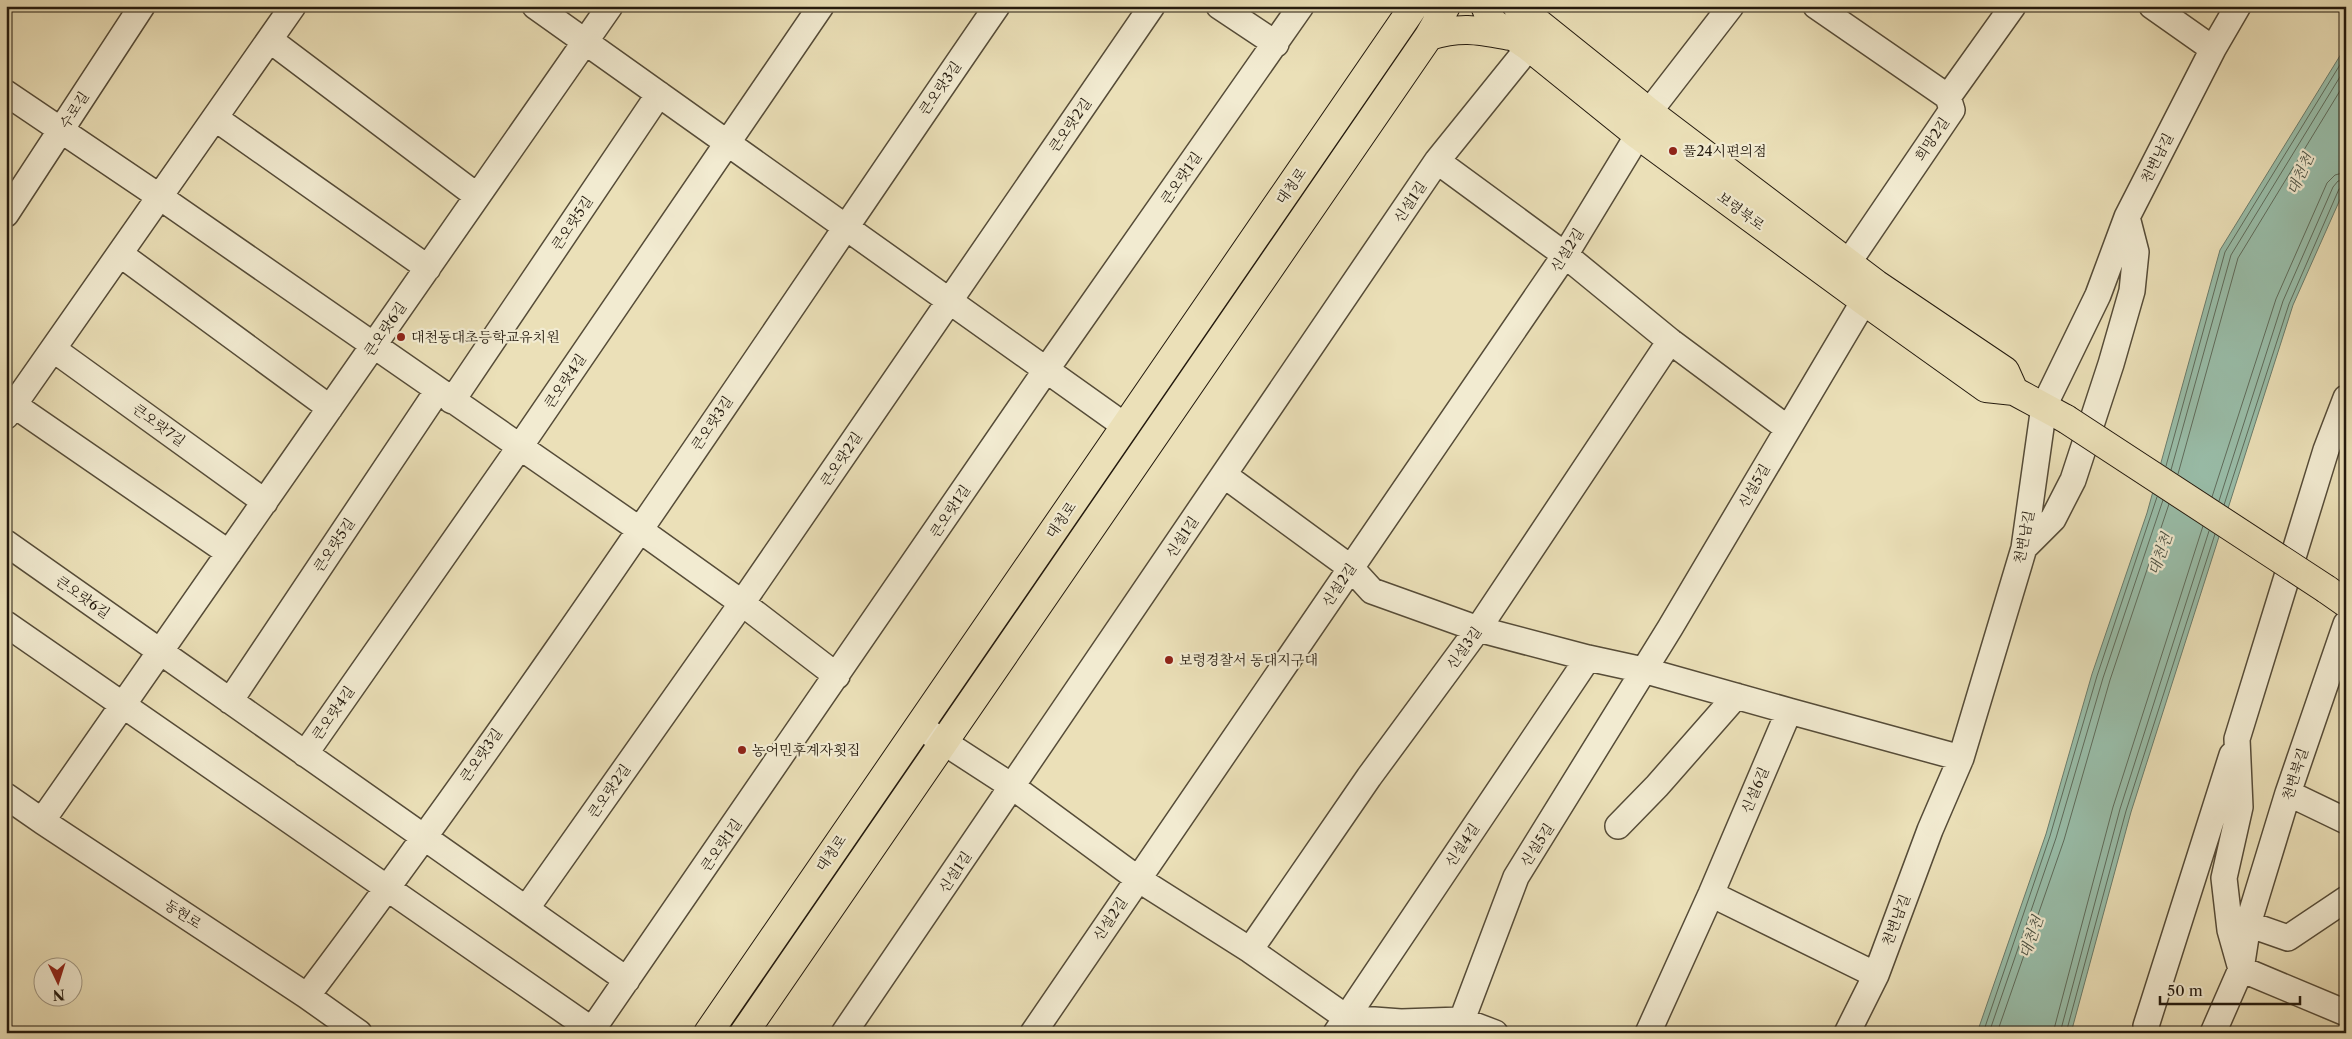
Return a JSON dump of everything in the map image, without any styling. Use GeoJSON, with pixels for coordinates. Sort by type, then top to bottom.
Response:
{"type":"FeatureCollection","features":[{"type":"Feature","properties":{"kind":"main road","name":"대청로"},"geometry":{"type":"LineString","coordinates":[[744,1033],[1430,36],[1446,6]]}},
{"type":"Feature","properties":{"kind":"main road","name":"보령북로"},"geometry":{"type":"LineString","coordinates":[[1485,6],[1492,22],[1525,19],[1643,123],[1864,301],[1986,388],[2014,391],[2055,412],[2336,596]]}},
{"type":"Feature","properties":{"kind":"main road","name":"대청로"},"geometry":{"type":"LineString","coordinates":[[708,1033],[1412,8]]}},
{"type":"Feature","properties":{"kind":"main road"},"geometry":{"type":"LineString","coordinates":[[1430,36],[1448,30],[1525,19]]}},
{"type":"Feature","properties":{"kind":"main road","name":"보령북로"},"geometry":{"type":"LineString","coordinates":[[1643,123],[2005,371],[2014,391]]}},
{"type":"Feature","properties":{"kind":"street","name":"수로길"},"geometry":{"type":"LineString","coordinates":[[6,214],[142,6]]}},
{"type":"Feature","properties":{"kind":"street"},"geometry":{"type":"LineString","coordinates":[[229,553],[10,411],[293,6]]}},
{"type":"Feature","properties":{"kind":"street"},"geometry":{"type":"LineString","coordinates":[[535,6],[1125,426]]}},
{"type":"Feature","properties":{"kind":"street","name":"큰오랏6길"},"geometry":{"type":"LineString","coordinates":[[42,821],[610,6]]}},
{"type":"Feature","properties":{"kind":"street","name":"큰오랏4길"},"geometry":{"type":"LineString","coordinates":[[305,754],[520,448],[821,6]]}},
{"type":"Feature","properties":{"kind":"street","name":"큰오랏3길"},"geometry":{"type":"LineString","coordinates":[[307,996],[388,889],[640,530],[997,6]]}},
{"type":"Feature","properties":{"kind":"street","name":"큰오랏2길"},"geometry":{"type":"LineString","coordinates":[[526,909],[742,603],[1152,6]]}},
{"type":"Feature","properties":{"kind":"street"},"geometry":{"type":"LineString","coordinates":[[1219,6],[1276,44]]}},
{"type":"Feature","properties":{"kind":"street","name":"큰오랏1길"},"geometry":{"type":"LineString","coordinates":[[388,889],[591,1032],[1046,370],[1301,6]]}},
{"type":"Feature","properties":{"kind":"street"},"geometry":{"type":"LineString","coordinates":[[1643,123],[1731,6]]}},
{"type":"Feature","properties":{"kind":"street","name":"희망2길"},"geometry":{"type":"LineString","coordinates":[[1816,6],[1948,97],[1952,110],[1848,263]]}},
{"type":"Feature","properties":{"kind":"street"},"geometry":{"type":"LineString","coordinates":[[1948,97],[2013,6]]}},
{"type":"Feature","properties":{"kind":"street"},"geometry":{"type":"LineString","coordinates":[[2152,6],[2213,49]]}},
{"type":"Feature","properties":{"kind":"street","name":"천변남길"},"geometry":{"type":"LineString","coordinates":[[1847,1033],[1876,975],[1930,830],[1961,758],[2024,548],[2055,412],[2126,217],[2213,49],[2238,6]]}},
{"type":"Feature","properties":{"kind":"street","name":"신설1길"},"geometry":{"type":"LineString","coordinates":[[844,1033],[1437,162],[1525,19]]}},
{"type":"Feature","properties":{"kind":"street"},"geometry":{"type":"LineString","coordinates":[[270,40],[477,196]]}},
{"type":"Feature","properties":{"kind":"street"},"geometry":{"type":"LineString","coordinates":[[6,93],[160,196],[640,530],[742,603],[837,676]]}},
{"type":"Feature","properties":{"kind":"street","name":"큰오랏5길"},"geometry":{"type":"LineString","coordinates":[[230,701],[659,94]]}},
{"type":"Feature","properties":{"kind":"street"},"geometry":{"type":"LineString","coordinates":[[215,118],[428,268]]}},
{"type":"Feature","properties":{"kind":"street","name":"신설2길"},"geometry":{"type":"LineString","coordinates":[[1034,1032],[1565,255],[1643,123]]}},
{"type":"Feature","properties":{"kind":"street"},"geometry":{"type":"LineString","coordinates":[[1437,162],[1565,255],[1670,341],[1787,428]]}},
{"type":"Feature","properties":{"kind":"street"},"geometry":{"type":"LineString","coordinates":[[2024,548],[2053,519],[2073,480],[2111,364],[2132,291],[2136,252],[2126,217]]}},
{"type":"Feature","properties":{"kind":"street"},"geometry":{"type":"LineString","coordinates":[[120,254],[330,408]]}},
{"type":"Feature","properties":{"kind":"street","name":"신설5길"},"geometry":{"type":"LineString","coordinates":[[1459,1026],[1516,877],[1570,793],[1864,301]]}},
{"type":"Feature","properties":{"kind":"street","name":"신설3길"},"geometry":{"type":"LineString","coordinates":[[1250,950],[1369,777],[1478,628],[1670,341]]}},
{"type":"Feature","properties":{"kind":"street","name":"큰오랏7길"},"geometry":{"type":"LineString","coordinates":[[53,349],[265,502]]}},
{"type":"Feature","properties":{"kind":"street"},"geometry":{"type":"LineString","coordinates":[[2146,1026],[2326,450],[2346,398]]}},
{"type":"Feature","properties":{"kind":"street"},"geometry":{"type":"LineString","coordinates":[[1224,475],[1351,568],[1372,591],[1478,628],[1588,658],[1644,670],[1961,758]]}},
{"type":"Feature","properties":{"kind":"street","name":"큰오랏6길"},"geometry":{"type":"LineString","coordinates":[[6,543],[160,652]]}},
{"type":"Feature","properties":{"kind":"street"},"geometry":{"type":"LineString","coordinates":[[6,624],[388,889]]}},
{"type":"Feature","properties":{"kind":"street","name":"천변북길"},"geometry":{"type":"LineString","coordinates":[[2213,1033],[2241,969],[2248,924],[2288,793],[2346,624]]}},
{"type":"Feature","properties":{"kind":"street"},"geometry":{"type":"LineString","coordinates":[[160,652],[627,980]]}},
{"type":"Feature","properties":{"kind":"street","name":"신설4길"},"geometry":{"type":"LineString","coordinates":[[1342,1025],[1588,658]]}},
{"type":"Feature","properties":{"kind":"street"},"geometry":{"type":"LineString","coordinates":[[1618,826],[1657,786],[1736,696]]}},
{"type":"Feature","properties":{"kind":"street","name":"신설6길"},"geometry":{"type":"LineString","coordinates":[[1648,1033],[1711,894],[1789,711]]}},
{"type":"Feature","properties":{"kind":"street"},"geometry":{"type":"LineString","coordinates":[[919,726],[1013,787],[1138,879],[1250,950],[1342,1025],[1401,1022],[1459,1026],[1495,1033]]}},
{"type":"Feature","properties":{"kind":"street"},"geometry":{"type":"LineString","coordinates":[[2237,739],[2240,807],[2224,878],[2230,930],[2241,969],[2346,1014]]}},
{"type":"Feature","properties":{"kind":"street"},"geometry":{"type":"LineString","coordinates":[[2288,793],[2346,821]]}},
{"type":"Feature","properties":{"kind":"street","name":"동현로"},"geometry":{"type":"LineString","coordinates":[[6,796],[307,996],[359,1033]]}},
{"type":"Feature","properties":{"kind":"street"},"geometry":{"type":"LineString","coordinates":[[1711,894],[1876,975]]}},
{"type":"Feature","properties":{"kind":"street"},"geometry":{"type":"LineString","coordinates":[[2248,924],[2288,938],[2346,899]]}},
{"type":"Feature","properties":{"kind":"water","name":"대천천"},"geometry":{"type":"Polygon","coordinates":[[[2346,46],[2346,186],[2293,305],[2131,812],[2071,1033],[1977,1033],[2046,834],[2092,674],[2147,513],[2220,250],[2346,46]]]}},
{"type":"Feature","properties":{"kind":"place","name":"풀24시편의점"},"geometry":{"type":"Point","coordinates":[1673,151]}},
{"type":"Feature","properties":{"kind":"place","name":"대천동대초등학교유치원"},"geometry":{"type":"Point","coordinates":[401,337]}},
{"type":"Feature","properties":{"kind":"place","name":"보령경찰서 동대지구대"},"geometry":{"type":"Point","coordinates":[1169,660]}},
{"type":"Feature","properties":{"kind":"place","name":"농어민후계자횟집"},"geometry":{"type":"Point","coordinates":[742,750]}}]}
